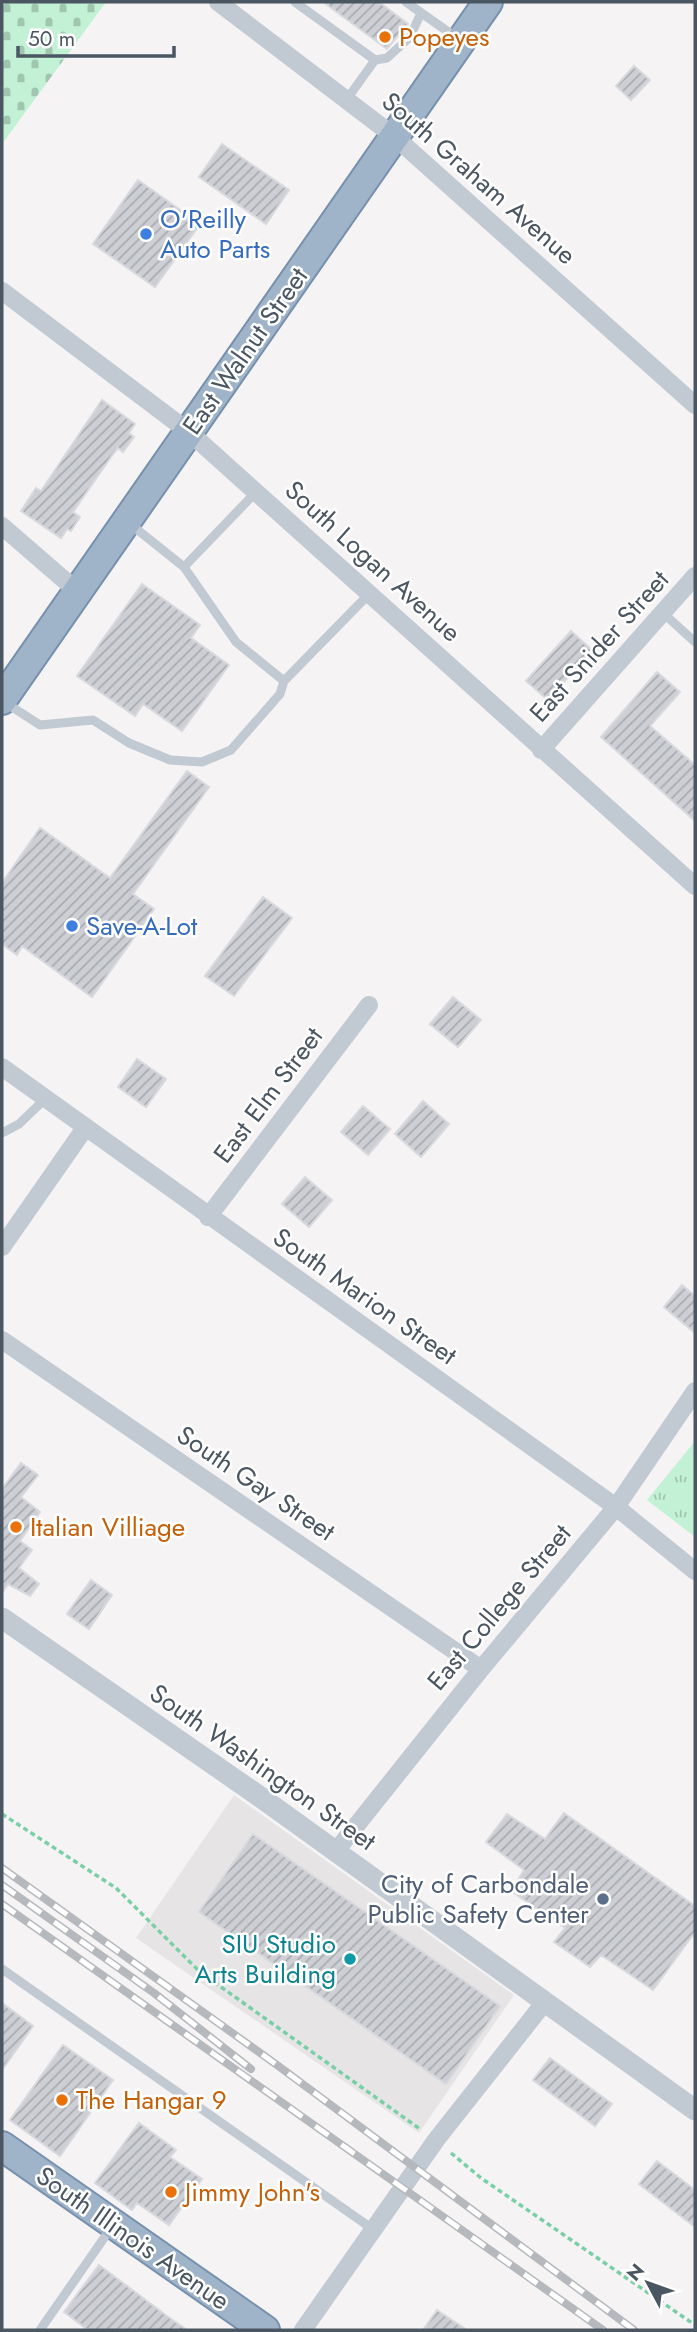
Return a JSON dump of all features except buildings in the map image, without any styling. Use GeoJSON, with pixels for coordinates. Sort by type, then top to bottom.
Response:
{"type":"FeatureCollection","features":[{"type":"Feature","properties":{"kind":"highway","name":"East Walnut Street"},"geometry":{"type":"LineString","coordinates":[[2,700],[488,2]]}},
{"type":"Feature","properties":{"kind":"highway","name":"South Illinois Avenue"},"geometry":{"type":"LineString","coordinates":[[2,2146],[265,2330]]}},
{"type":"Feature","properties":{"kind":"street","name":"South Graham Avenue"},"geometry":{"type":"LineString","coordinates":[[225,4],[395,137],[695,405]]}},
{"type":"Feature","properties":{"kind":"street","name":"South Logan Avenue"},"geometry":{"type":"LineString","coordinates":[[2,291],[189,432],[695,886]]}},
{"type":"Feature","properties":{"kind":"street"},"geometry":{"type":"LineString","coordinates":[[2,526],[77,591]]}},
{"type":"Feature","properties":{"kind":"street","name":"East Snider Street"},"geometry":{"type":"LineString","coordinates":[[541,750],[695,576]]}},
{"type":"Feature","properties":{"kind":"street","name":"East Elm Street"},"geometry":{"type":"LineString","coordinates":[[208,1217],[369,1005]]}},
{"type":"Feature","properties":{"kind":"street","name":"South Marion Street"},"geometry":{"type":"LineString","coordinates":[[2,1067],[616,1507],[695,1571]]}},
{"type":"Feature","properties":{"kind":"street"},"geometry":{"type":"LineString","coordinates":[[2,1247],[85,1128]]}},
{"type":"Feature","properties":{"kind":"street","name":"South Gay Street"},"geometry":{"type":"LineString","coordinates":[[2,1340],[481,1669]]}},
{"type":"Feature","properties":{"kind":"street","name":"East College Street"},"geometry":{"type":"LineString","coordinates":[[336,1851],[481,1669],[616,1507],[695,1391]]}},
{"type":"Feature","properties":{"kind":"street","name":"South Washington Street"},"geometry":{"type":"LineString","coordinates":[[2,1618],[336,1851],[695,2110]]}},
{"type":"Feature","properties":{"kind":"street"},"geometry":{"type":"LineString","coordinates":[[303,2330],[436,2140],[544,2003]]}},
{"type":"Feature","properties":{"kind":"lane"},"geometry":{"type":"LineString","coordinates":[[295,2],[375,60]]}},
{"type":"Feature","properties":{"kind":"lane"},"geometry":{"type":"LineString","coordinates":[[406,2],[461,41]]}},
{"type":"Feature","properties":{"kind":"lane"},"geometry":{"type":"LineString","coordinates":[[347,99],[375,60],[387,58],[410,37],[421,13]]}},
{"type":"Feature","properties":{"kind":"lane"},"geometry":{"type":"LineString","coordinates":[[184,567],[256,492]]}},
{"type":"Feature","properties":{"kind":"lane"},"geometry":{"type":"LineString","coordinates":[[127,521],[184,567],[236,642],[284,681]]}},
{"type":"Feature","properties":{"kind":"lane"},"geometry":{"type":"LineString","coordinates":[[2,700],[40,725],[93,720],[129,743],[170,760],[202,762],[231,750],[280,694],[284,681],[370,593]]}},
{"type":"Feature","properties":{"kind":"lane"},"geometry":{"type":"LineString","coordinates":[[663,613],[695,642]]}},
{"type":"Feature","properties":{"kind":"lane"},"geometry":{"type":"LineString","coordinates":[[2,1133],[19,1124],[45,1099]]}},
{"type":"Feature","properties":{"kind":"lane"},"geometry":{"type":"LineString","coordinates":[[2,1969],[374,2230]]}},
{"type":"Feature","properties":{"kind":"lane"},"geometry":{"type":"LineString","coordinates":[[40,2330],[114,2224]]}},
{"type":"Feature","properties":{"kind":"path"},"geometry":{"type":"LineString","coordinates":[[2,1814],[116,1888],[200,1972],[436,2140],[481,2178],[695,2325]]}},
{"type":"Feature","properties":{"kind":"shaded area"},"geometry":{"type":"Polygon","coordinates":[[[234,1795],[514,1995],[419,2133],[136,1938],[234,1795]]]}},
{"type":"Feature","properties":{"kind":"green space"},"geometry":{"type":"Polygon","coordinates":[[[2,2],[106,2],[2,144],[2,2]]]}},
{"type":"Feature","properties":{"kind":"green space"},"geometry":{"type":"Polygon","coordinates":[[[695,1441],[695,1537],[647,1500],[695,1441]]]}},
{"type":"Feature","properties":{"kind":"railway"},"geometry":{"type":"LineString","coordinates":[[2,1868],[277,2065],[634,2330]]}},
{"type":"Feature","properties":{"kind":"railway"},"geometry":{"type":"LineString","coordinates":[[2,1885],[154,1993],[251,2069]]}},
{"type":"Feature","properties":{"kind":"railway"},"geometry":{"type":"LineString","coordinates":[[2,1904],[603,2330]]}},
{"type":"Feature","properties":{"kind":"place","name":"Popeyes"},"geometry":{"type":"Point","coordinates":[385,37]}},
{"type":"Feature","properties":{"kind":"place","name":"O'Reilly Auto Parts"},"geometry":{"type":"Point","coordinates":[146,234]}},
{"type":"Feature","properties":{"kind":"place","name":"Save-A-Lot"},"geometry":{"type":"Point","coordinates":[72,926]}},
{"type":"Feature","properties":{"kind":"place","name":"Italian Villiage"},"geometry":{"type":"Point","coordinates":[16,1527]}},
{"type":"Feature","properties":{"kind":"place","name":"City of Carbondale Public Safety Center"},"geometry":{"type":"Point","coordinates":[603,1899]}},
{"type":"Feature","properties":{"kind":"place","name":"SIU Studio Arts Building"},"geometry":{"type":"Point","coordinates":[350,1959]}},
{"type":"Feature","properties":{"kind":"place","name":"The Hangar 9"},"geometry":{"type":"Point","coordinates":[62,2100]}},
{"type":"Feature","properties":{"kind":"place","name":"Jimmy John's"},"geometry":{"type":"Point","coordinates":[171,2192]}}]}
